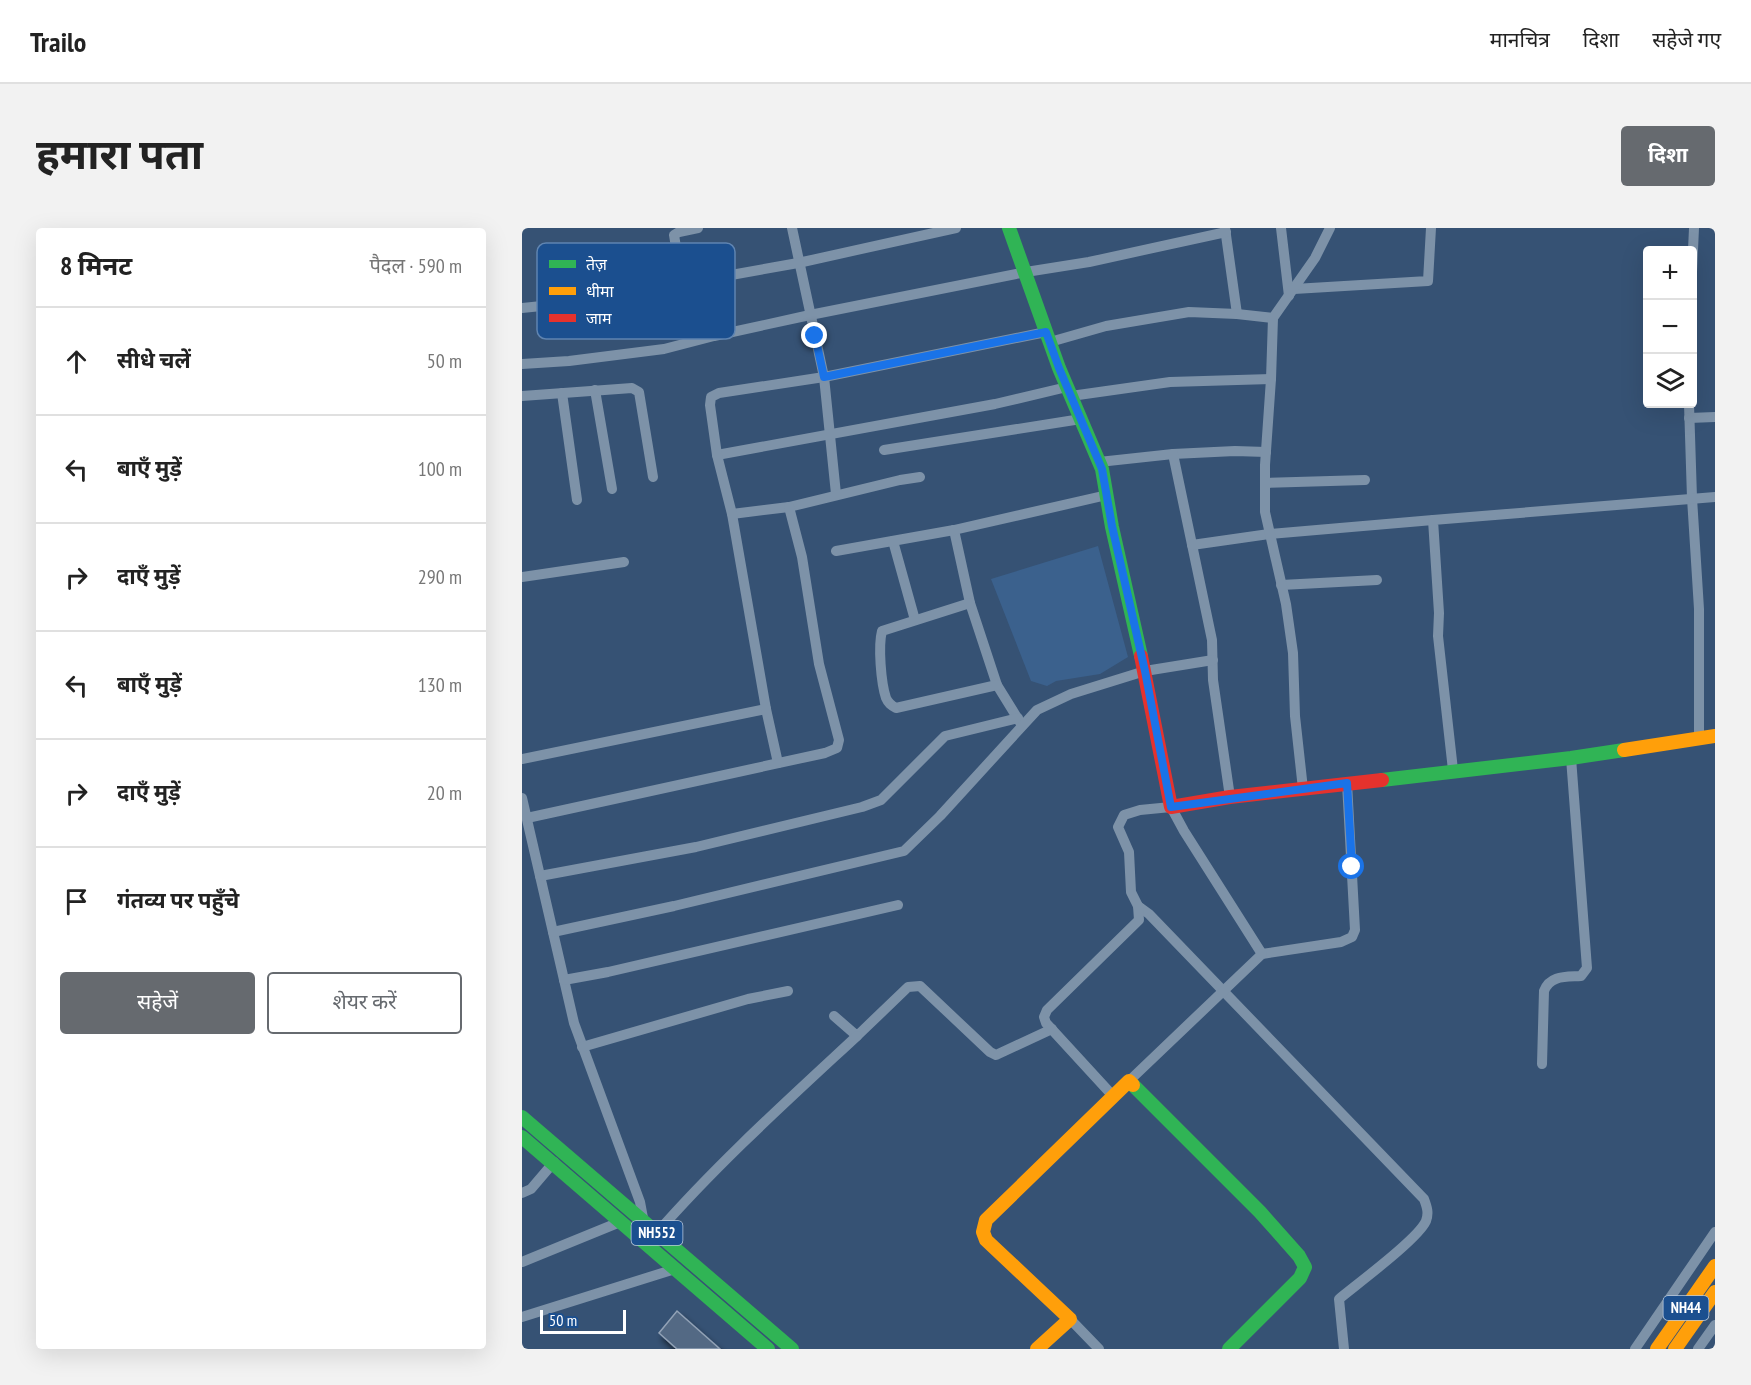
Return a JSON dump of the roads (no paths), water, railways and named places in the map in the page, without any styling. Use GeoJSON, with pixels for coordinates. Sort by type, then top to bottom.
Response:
{"type":"FeatureCollection","features":[{"type":"Feature","properties":{"kind":"main road"},"geometry":{"type":"LineString","coordinates":[[1009,228],[1069,392],[1102,469],[1171,807],[1230,797],[1571,758],[1715,736]]}},
{"type":"Feature","properties":{"kind":"main road"},"geometry":{"type":"LineString","coordinates":[[1037,1349],[1070,1319],[986,1240],[982,1232],[986,1220],[1129,1081],[1260,1212],[1299,1256],[1305,1267],[1300,1278],[1229,1349]]}},
{"type":"Feature","properties":{"kind":"main road","name":"NH552"},"geometry":{"type":"LineString","coordinates":[[522,1117],[792,1349]]}},
{"type":"Feature","properties":{"kind":"main road","name":"NH552"},"geometry":{"type":"LineString","coordinates":[[522,1137],[768,1349]]}},
{"type":"Feature","properties":{"kind":"main road","name":"NH44"},"geometry":{"type":"LineString","coordinates":[[1657,1349],[1715,1266]]}},
{"type":"Feature","properties":{"kind":"main road","name":"NH44"},"geometry":{"type":"LineString","coordinates":[[1675,1349],[1715,1293]]}},
{"type":"Feature","properties":{"kind":"street"},"geometry":{"type":"LineString","coordinates":[[674,243],[674,235],[698,228]]}},
{"type":"Feature","properties":{"kind":"street"},"geometry":{"type":"LineString","coordinates":[[792,228],[824,377],[836,494]]}},
{"type":"Feature","properties":{"kind":"street"},"geometry":{"type":"LineString","coordinates":[[735,274],[798,263],[956,228]]}},
{"type":"Feature","properties":{"kind":"street"},"geometry":{"type":"LineString","coordinates":[[1281,228],[1292,292]]}},
{"type":"Feature","properties":{"kind":"street"},"geometry":{"type":"LineString","coordinates":[[1303,789],[1295,716],[1293,653],[1265,512],[1266,452],[1273,318],[1315,258],[1330,228]]}},
{"type":"Feature","properties":{"kind":"street"},"geometry":{"type":"LineString","coordinates":[[1292,292],[1428,281],[1431,228]]}},
{"type":"Feature","properties":{"kind":"street"},"geometry":{"type":"LineString","coordinates":[[1693,246],[1694,228]]}},
{"type":"Feature","properties":{"kind":"street"},"geometry":{"type":"LineString","coordinates":[[735,331],[1026,272],[1089,262],[1226,230],[1236,314]]}},
{"type":"Feature","properties":{"kind":"street"},"geometry":{"type":"LineString","coordinates":[[522,308],[537,306]]}},
{"type":"Feature","properties":{"kind":"street"},"geometry":{"type":"LineString","coordinates":[[778,763],[766,708],[732,514],[717,455],[711,398],[719,393],[824,377],[1189,312],[1273,318]]}},
{"type":"Feature","properties":{"kind":"street"},"geometry":{"type":"LineString","coordinates":[[522,364],[569,361],[664,349],[702,339]]}},
{"type":"Feature","properties":{"kind":"street"},"geometry":{"type":"LineString","coordinates":[[717,455],[1069,392],[1170,382],[1271,379]]}},
{"type":"Feature","properties":{"kind":"street"},"geometry":{"type":"LineString","coordinates":[[522,396],[632,388],[639,392],[652,477]]}},
{"type":"Feature","properties":{"kind":"street"},"geometry":{"type":"LineString","coordinates":[[595,390],[612,489]]}},
{"type":"Feature","properties":{"kind":"street"},"geometry":{"type":"LineString","coordinates":[[562,393],[577,500]]}},
{"type":"Feature","properties":{"kind":"street"},"geometry":{"type":"LineString","coordinates":[[1689,408],[1699,609],[1699,739]]}},
{"type":"Feature","properties":{"kind":"street"},"geometry":{"type":"LineString","coordinates":[[1689,418],[1715,417]]}},
{"type":"Feature","properties":{"kind":"street"},"geometry":{"type":"LineString","coordinates":[[884,450],[1081,419]]}},
{"type":"Feature","properties":{"kind":"street"},"geometry":{"type":"LineString","coordinates":[[1099,462],[1173,454],[1266,452]]}},
{"type":"Feature","properties":{"kind":"street"},"geometry":{"type":"LineString","coordinates":[[1173,454],[1212,640],[1213,680],[1230,797]]}},
{"type":"Feature","properties":{"kind":"street"},"geometry":{"type":"LineString","coordinates":[[732,514],[789,507],[836,494],[920,477]]}},
{"type":"Feature","properties":{"kind":"street"},"geometry":{"type":"LineString","coordinates":[[1265,483],[1365,480]]}},
{"type":"Feature","properties":{"kind":"street"},"geometry":{"type":"LineString","coordinates":[[836,551],[954,530],[1107,495]]}},
{"type":"Feature","properties":{"kind":"street"},"geometry":{"type":"LineString","coordinates":[[1192,545],[1269,534],[1715,497]]}},
{"type":"Feature","properties":{"kind":"street"},"geometry":{"type":"LineString","coordinates":[[526,818],[833,751],[837,748],[838,740],[819,664],[802,557],[789,507]]}},
{"type":"Feature","properties":{"kind":"street"},"geometry":{"type":"LineString","coordinates":[[1433,520],[1439,613],[1438,636],[1453,771]]}},
{"type":"Feature","properties":{"kind":"street"},"geometry":{"type":"LineString","coordinates":[[954,530],[970,603],[997,685],[1020,722]]}},
{"type":"Feature","properties":{"kind":"street"},"geometry":{"type":"LineString","coordinates":[[893,541],[915,620]]}},
{"type":"Feature","properties":{"kind":"street"},"geometry":{"type":"LineString","coordinates":[[522,577],[624,562]]}},
{"type":"Feature","properties":{"kind":"street"},"geometry":{"type":"LineString","coordinates":[[1281,585],[1377,580]]}},
{"type":"Feature","properties":{"kind":"street"},"geometry":{"type":"LineString","coordinates":[[970,603],[882,631],[885,697],[896,708],[997,685]]}},
{"type":"Feature","properties":{"kind":"street"},"geometry":{"type":"LineString","coordinates":[[553,932],[675,906],[904,851],[940,816],[1020,722],[1037,710],[1071,694],[1145,671],[1213,660]]}},
{"type":"Feature","properties":{"kind":"street"},"geometry":{"type":"LineString","coordinates":[[522,759],[766,708]]}},
{"type":"Feature","properties":{"kind":"street"},"geometry":{"type":"LineString","coordinates":[[540,876],[696,847],[862,807],[881,800],[945,736],[1020,722]]}},
{"type":"Feature","properties":{"kind":"street"},"geometry":{"type":"LineString","coordinates":[[1542,1064],[1546,985],[1557,978],[1581,976],[1587,968],[1571,758]]}},
{"type":"Feature","properties":{"kind":"street"},"geometry":{"type":"LineString","coordinates":[[1129,1081],[1262,954],[1341,942],[1352,937],[1355,930],[1347,783]]}},
{"type":"Feature","properties":{"kind":"street"},"geometry":{"type":"LineString","coordinates":[[522,798],[573,1023],[640,1202],[643,1221],[642,1240],[657,1233],[783,1104],[908,987],[920,986],[990,1052],[996,1055],[1052,1029]]}},
{"type":"Feature","properties":{"kind":"street"},"geometry":{"type":"LineString","coordinates":[[1113,1096],[1052,1029],[1044,1017],[1047,1010],[1139,920],[1138,906],[1131,892],[1129,852],[1118,827],[1124,815],[1140,810],[1171,807],[1262,954]]}},
{"type":"Feature","properties":{"kind":"street"},"geometry":{"type":"LineString","coordinates":[[564,980],[608,972],[898,905]]}},
{"type":"Feature","properties":{"kind":"street"},"geometry":{"type":"LineString","coordinates":[[1138,906],[1149,914],[1424,1199],[1428,1214],[1425,1224],[1406,1244],[1339,1299],[1344,1349]]}},
{"type":"Feature","properties":{"kind":"street"},"geometry":{"type":"LineString","coordinates":[[582,1047],[748,999],[788,991]]}},
{"type":"Feature","properties":{"kind":"street"},"geometry":{"type":"LineString","coordinates":[[834,1016],[857,1036]]}},
{"type":"Feature","properties":{"kind":"street"},"geometry":{"type":"LineString","coordinates":[[522,1194],[531,1189],[562,1152]]}},
{"type":"Feature","properties":{"kind":"street"},"geometry":{"type":"LineString","coordinates":[[522,1262],[620,1222]]}},
{"type":"Feature","properties":{"kind":"street"},"geometry":{"type":"LineString","coordinates":[[1635,1349],[1715,1232]]}},
{"type":"Feature","properties":{"kind":"street"},"geometry":{"type":"LineString","coordinates":[[522,1317],[675,1269]]}},
{"type":"Feature","properties":{"kind":"street"},"geometry":{"type":"LineString","coordinates":[[1070,1319],[1099,1349]]}},
{"type":"Feature","properties":{"kind":"street"},"geometry":{"type":"LineString","coordinates":[[1698,1349],[1715,1325]]}},
{"type":"Feature","properties":{"kind":"water"},"geometry":{"type":"Polygon","coordinates":[[[1098,546],[1128,657],[1100,674],[1056,681],[1047,686],[1031,681],[991,579],[1098,546]]]}}]}
